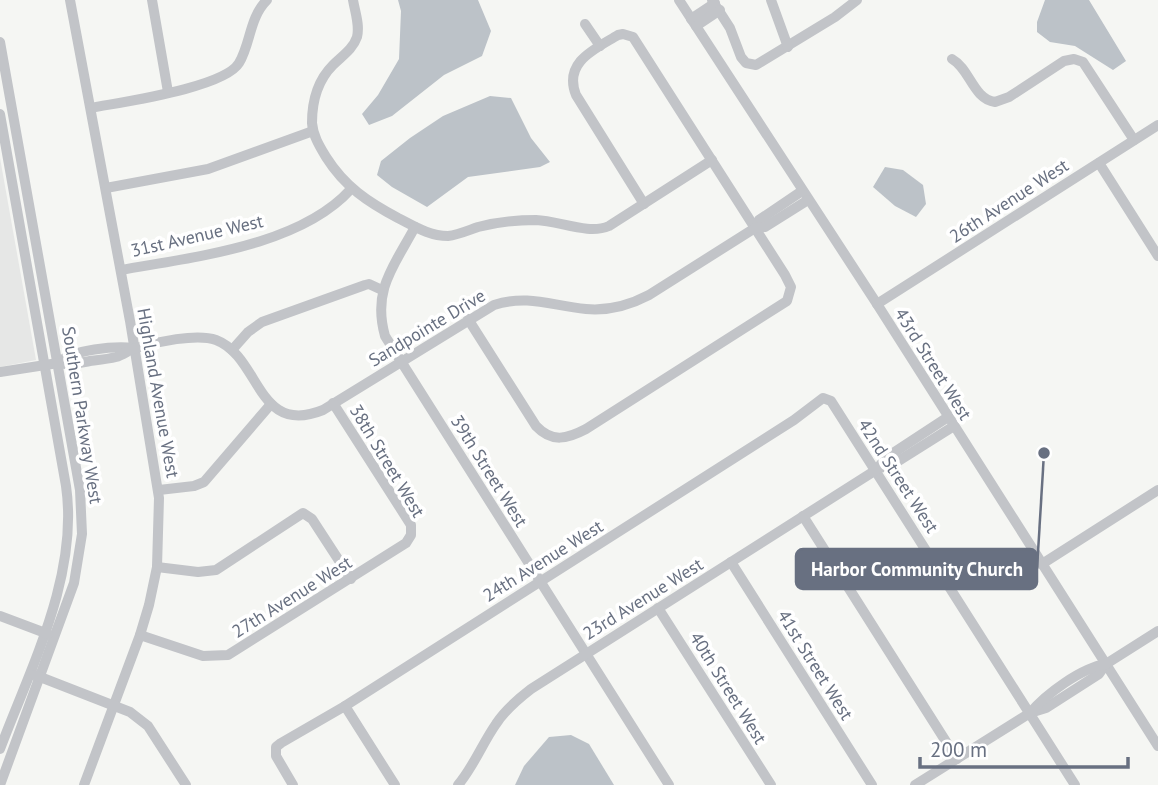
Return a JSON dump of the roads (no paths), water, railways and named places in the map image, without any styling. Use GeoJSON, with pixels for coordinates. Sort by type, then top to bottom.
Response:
{"type":"FeatureCollection","features":[{"type":"Feature","properties":{"kind":"street","name":"Highland Avenue West"},"geometry":{"type":"LineString","coordinates":[[69,0],[106,188],[159,490],[157,567],[140,635],[84,785]]}},
{"type":"Feature","properties":{"kind":"street"},"geometry":{"type":"LineString","coordinates":[[152,0],[168,92]]}},
{"type":"Feature","properties":{"kind":"street"},"geometry":{"type":"LineString","coordinates":[[91,108],[210,82],[233,71],[241,59],[256,15],[267,0]]}},
{"type":"Feature","properties":{"kind":"street"},"geometry":{"type":"LineString","coordinates":[[353,0],[358,24],[357,36],[353,46],[331,67],[319,85],[313,103],[313,131],[332,167],[351,189],[368,202],[415,227],[444,236],[525,220],[558,222],[586,230],[598,230],[609,226],[712,160]]}},
{"type":"Feature","properties":{"kind":"street","name":"43rd Street West"},"geometry":{"type":"LineString","coordinates":[[679,0],[877,304],[1158,746]]}},
{"type":"Feature","properties":{"kind":"street"},"geometry":{"type":"LineString","coordinates":[[771,0],[788,47]]}},
{"type":"Feature","properties":{"kind":"street"},"geometry":{"type":"LineString","coordinates":[[694,22],[716,4],[741,57],[746,63],[756,65],[788,47],[857,0]]}},
{"type":"Feature","properties":{"kind":"street"},"geometry":{"type":"LineString","coordinates":[[585,24],[600,46]]}},
{"type":"Feature","properties":{"kind":"street"},"geometry":{"type":"LineString","coordinates":[[468,319],[536,426],[546,435],[565,439],[586,429],[785,303],[791,286],[785,275],[633,37],[628,34],[618,35],[581,59],[572,79],[576,95],[644,204]]}},
{"type":"Feature","properties":{"kind":"street","name":"Southern Parkway West"},"geometry":{"type":"LineString","coordinates":[[0,41],[80,489],[82,525],[74,583],[0,785]]}},
{"type":"Feature","properties":{"kind":"street"},"geometry":{"type":"LineString","coordinates":[[952,59],[961,65],[981,96],[990,102],[1001,101],[1064,61],[1074,59],[1083,62],[1134,140]]}},
{"type":"Feature","properties":{"kind":"street","name":"Southern Parkway West"},"geometry":{"type":"LineString","coordinates":[[0,114],[67,495],[69,525],[62,574],[44,632],[0,749]]}},
{"type":"Feature","properties":{"kind":"street","name":"26th Avenue West"},"geometry":{"type":"LineString","coordinates":[[877,304],[1158,125]]}},
{"type":"Feature","properties":{"kind":"street"},"geometry":{"type":"LineString","coordinates":[[106,188],[208,169],[313,131]]}},
{"type":"Feature","properties":{"kind":"street"},"geometry":{"type":"LineString","coordinates":[[1098,163],[1158,256]]}},
{"type":"Feature","properties":{"kind":"street","name":"31st Avenue West"},"geometry":{"type":"LineString","coordinates":[[121,270],[200,255],[265,238],[316,218],[351,189]]}},
{"type":"Feature","properties":{"kind":"street","name":"Sandpointe Drive"},"geometry":{"type":"LineString","coordinates":[[271,404],[286,413],[304,415],[317,412],[494,305],[509,301],[541,300],[593,309],[626,305],[649,295],[755,228],[759,220],[805,195]]}},
{"type":"Feature","properties":{"kind":"street","name":"39th Street West"},"geometry":{"type":"LineString","coordinates":[[415,227],[382,290],[380,306],[385,336],[669,785]]}},
{"type":"Feature","properties":{"kind":"street"},"geometry":{"type":"LineString","coordinates":[[232,350],[248,332],[262,322],[365,285],[382,290]]}},
{"type":"Feature","properties":{"kind":"street"},"geometry":{"type":"LineString","coordinates":[[0,372],[58,363],[68,355],[116,347],[135,348],[197,337],[218,341],[232,350],[271,404],[204,482],[194,486],[159,490]]}},
{"type":"Feature","properties":{"kind":"street","name":"24th Avenue West"},"geometry":{"type":"LineString","coordinates":[[293,785],[275,750],[281,743],[345,706],[794,420],[820,400],[827,400]]}},
{"type":"Feature","properties":{"kind":"street","name":"42nd Street West"},"geometry":{"type":"LineString","coordinates":[[827,400],[831,401],[876,470],[1075,785]]}},
{"type":"Feature","properties":{"kind":"street","name":"38th Street West"},"geometry":{"type":"LineString","coordinates":[[333,404],[411,525],[411,535]]}},
{"type":"Feature","properties":{"kind":"street","name":"23rd Avenue West"},"geometry":{"type":"LineString","coordinates":[[458,785],[471,769],[495,724],[531,689],[876,470],[892,465],[951,421]]}},
{"type":"Feature","properties":{"kind":"street"},"geometry":{"type":"LineString","coordinates":[[1042,564],[1158,490]]}},
{"type":"Feature","properties":{"kind":"street"},"geometry":{"type":"LineString","coordinates":[[157,567],[198,572],[216,570],[303,513],[312,519],[351,579]]}},
{"type":"Feature","properties":{"kind":"street"},"geometry":{"type":"LineString","coordinates":[[803,516],[957,759]]}},
{"type":"Feature","properties":{"kind":"street","name":"27th Avenue West"},"geometry":{"type":"LineString","coordinates":[[140,635],[203,656],[228,655],[406,544],[411,535]]}},
{"type":"Feature","properties":{"kind":"street","name":"41st Street West"},"geometry":{"type":"LineString","coordinates":[[731,562],[872,785]]}},
{"type":"Feature","properties":{"kind":"street","name":"40th Street West"},"geometry":{"type":"LineString","coordinates":[[658,608],[771,785]]}},
{"type":"Feature","properties":{"kind":"street"},"geometry":{"type":"LineString","coordinates":[[0,616],[55,637]]}},
{"type":"Feature","properties":{"kind":"street"},"geometry":{"type":"LineString","coordinates":[[915,785],[1030,713],[1046,708],[1099,674],[1106,664],[1158,631]]}},
{"type":"Feature","properties":{"kind":"street"},"geometry":{"type":"LineString","coordinates":[[29,673],[144,721],[186,785]]}},
{"type":"Feature","properties":{"kind":"street"},"geometry":{"type":"LineString","coordinates":[[345,706],[395,785]]}},
{"type":"Feature","properties":{"kind":"place","name":"Harbor Community Church"},"geometry":{"type":"Point","coordinates":[1044,453]}}]}
